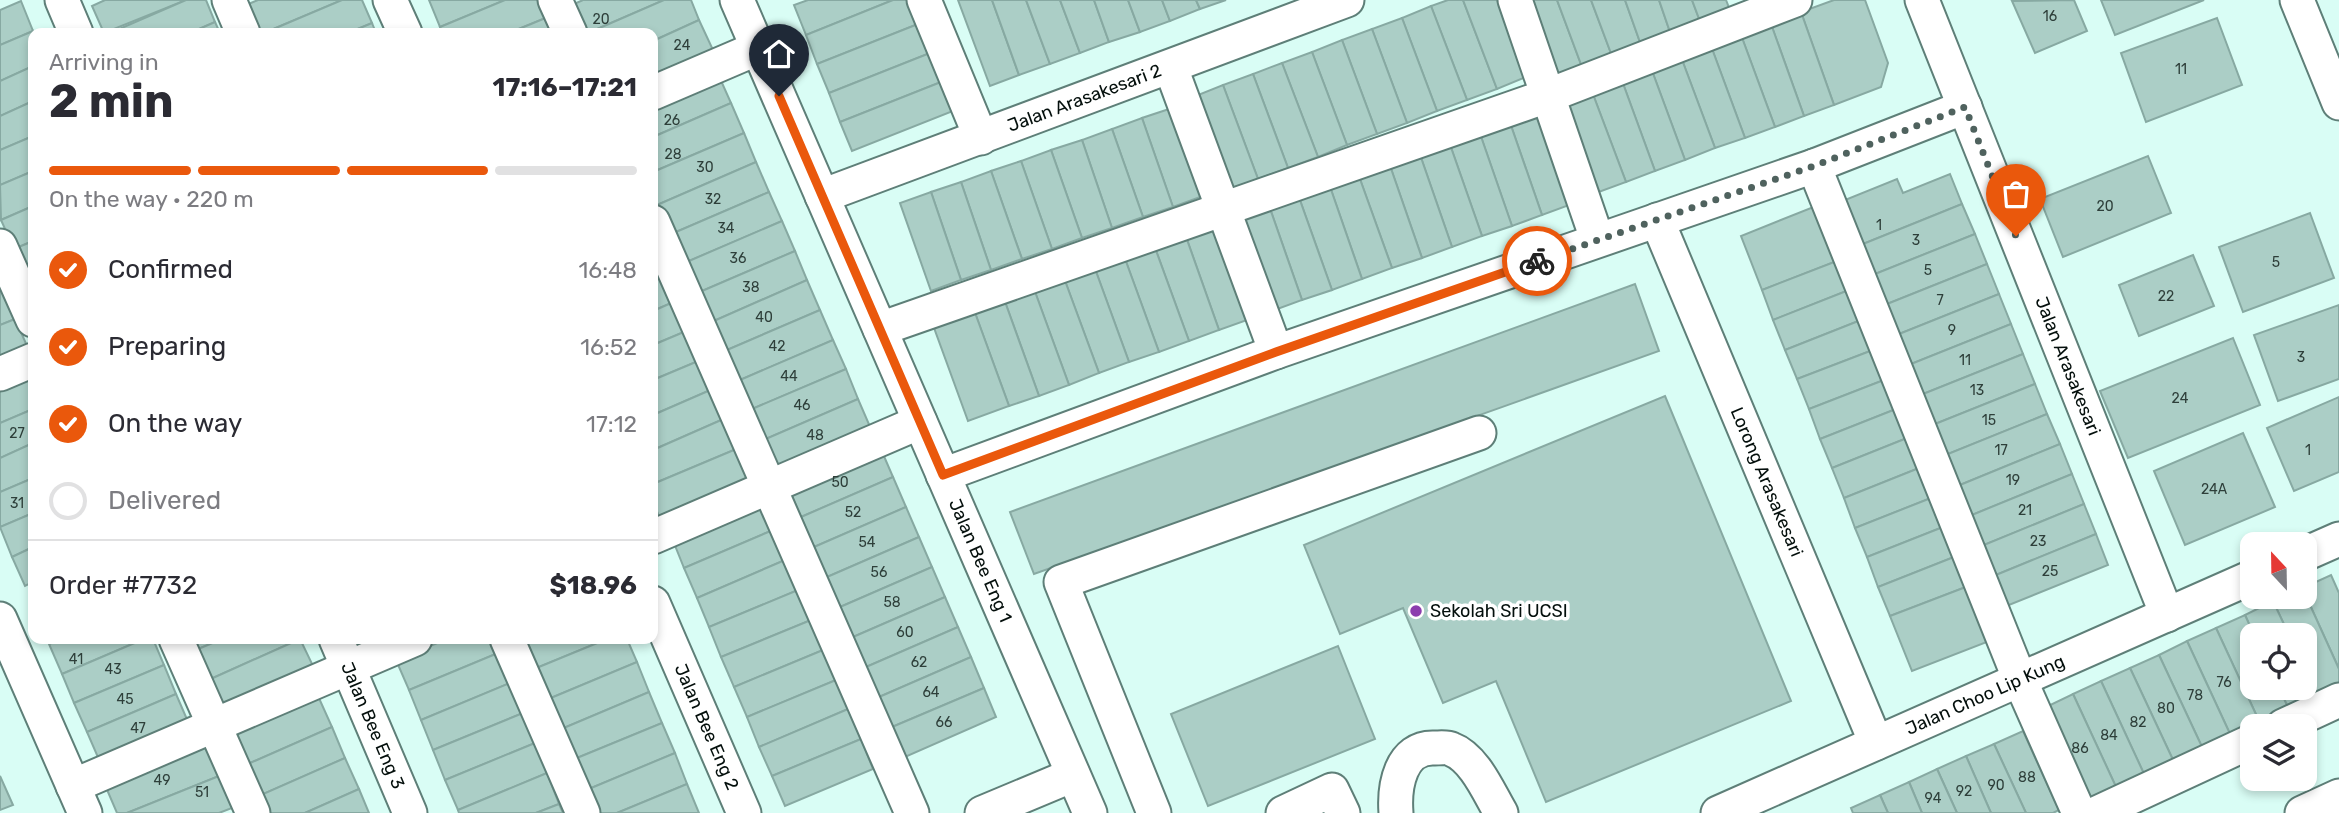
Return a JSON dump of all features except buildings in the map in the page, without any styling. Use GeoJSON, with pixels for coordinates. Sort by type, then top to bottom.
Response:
{"type":"FeatureCollection","features":[{"type":"Feature","properties":{"kind":"street"},"geometry":{"type":"LineString","coordinates":[[62,0],[74,28]]}},
{"type":"Feature","properties":{"kind":"street"},"geometry":{"type":"LineString","coordinates":[[229,0],[241,28]]}},
{"type":"Feature","properties":{"kind":"street"},"geometry":{"type":"LineString","coordinates":[[390,0],[403,28]]}},
{"type":"Feature","properties":{"kind":"street"},"geometry":{"type":"LineString","coordinates":[[555,0],[568,28]]}},
{"type":"Feature","properties":{"kind":"street","name":"Jalan Bee Eng 1"},"geometry":{"type":"LineString","coordinates":[[737,0],[1090,813]]}},
{"type":"Feature","properties":{"kind":"street"},"geometry":{"type":"LineString","coordinates":[[925,0],[981,138]]}},
{"type":"Feature","properties":{"kind":"street","name":"Jalan Arasakesari 2"},"geometry":{"type":"LineString","coordinates":[[822,196],[1171,68],[1347,0]]}},
{"type":"Feature","properties":{"kind":"street"},"geometry":{"type":"LineString","coordinates":[[1514,0],[1597,239]]}},
{"type":"Feature","properties":{"kind":"street"},"geometry":{"type":"LineString","coordinates":[[880,329],[1223,206],[1547,96],[1796,0]]}},
{"type":"Feature","properties":{"kind":"street","name":"Jalan Arasakesari"},"geometry":{"type":"LineString","coordinates":[[1922,0],[2167,615]]}},
{"type":"Feature","properties":{"kind":"street"},"geometry":{"type":"LineString","coordinates":[[2297,0],[2339,103]]}},
{"type":"Feature","properties":{"kind":"street"},"geometry":{"type":"LineString","coordinates":[[658,91],[758,48]]}},
{"type":"Feature","properties":{"kind":"street"},"geometry":{"type":"LineString","coordinates":[[1171,68],[1276,352]]}},
{"type":"Feature","properties":{"kind":"street"},"geometry":{"type":"LineString","coordinates":[[943,475],[1276,352],[1814,166],[1965,107]]}},
{"type":"Feature","properties":{"kind":"street"},"geometry":{"type":"LineString","coordinates":[[1814,166],[2020,680],[2079,813]]}},
{"type":"Feature","properties":{"kind":"street","name":"Lorong Arasakesari"},"geometry":{"type":"LineString","coordinates":[[1657,220],[1876,743]]}},
{"type":"Feature","properties":{"kind":"street"},"geometry":{"type":"LineString","coordinates":[[658,233],[912,813]]}},
{"type":"Feature","properties":{"kind":"street"},"geometry":{"type":"LineString","coordinates":[[0,246],[28,309]]}},
{"type":"Feature","properties":{"kind":"street"},"geometry":{"type":"LineString","coordinates":[[0,374],[28,362]]}},
{"type":"Feature","properties":{"kind":"street"},"geometry":{"type":"LineString","coordinates":[[658,535],[920,422]]}},
{"type":"Feature","properties":{"kind":"street"},"geometry":{"type":"LineString","coordinates":[[1153,813],[1061,582],[1479,433]]}},
{"type":"Feature","properties":{"kind":"street"},"geometry":{"type":"LineString","coordinates":[[2317,549],[2339,539]]}},
{"type":"Feature","properties":{"kind":"street","name":"Jalan Choo Lip Kung"},"geometry":{"type":"LineString","coordinates":[[1718,813],[2240,583]]}},
{"type":"Feature","properties":{"kind":"street","name":"Jalan Bee Eng 2"},"geometry":{"type":"LineString","coordinates":[[658,615],[744,813]]}},
{"type":"Feature","properties":{"kind":"street"},"geometry":{"type":"LineString","coordinates":[[0,619],[79,799],[342,653],[389,644]]}},
{"type":"Feature","properties":{"kind":"street"},"geometry":{"type":"LineString","coordinates":[[178,644],[253,813]]}},
{"type":"Feature","properties":{"kind":"street"},"geometry":{"type":"LineString","coordinates":[[509,644],[583,813]]}},
{"type":"Feature","properties":{"kind":"street","name":"Jalan Bee Eng 3"},"geometry":{"type":"LineString","coordinates":[[342,653],[410,813]]}},
{"type":"Feature","properties":{"kind":"street"},"geometry":{"type":"LineString","coordinates":[[2309,714],[2339,700]]}},
{"type":"Feature","properties":{"kind":"street"},"geometry":{"type":"LineString","coordinates":[[1396,813],[1394,789],[1405,761],[1424,747],[1451,749],[1473,767],[1502,813]]}},
{"type":"Feature","properties":{"kind":"street"},"geometry":{"type":"LineString","coordinates":[[2097,813],[2240,747]]}},
{"type":"Feature","properties":{"kind":"street"},"geometry":{"type":"LineString","coordinates":[[982,813],[1073,775]]}},
{"type":"Feature","properties":{"kind":"street"},"geometry":{"type":"LineString","coordinates":[[1283,813],[1332,790],[1343,813]]}},
{"type":"Feature","properties":{"kind":"street"},"geometry":{"type":"LineString","coordinates":[[2302,813],[2339,796]]}},
{"type":"Feature","properties":{"kind":"way so far"},"geometry":{"type":"LineString","coordinates":[[1537,261],[1814,166],[1965,107],[2016,236]]}},
{"type":"Feature","properties":{"kind":"place","name":"Sekolah Sri UCSI"},"geometry":{"type":"Point","coordinates":[1416,611]}},
{"type":"Feature","properties":{"kind":"route"},"geometry":{"type":"LineString","coordinates":[[779,96],[943,475],[1276,352],[1537,261]]}}]}
